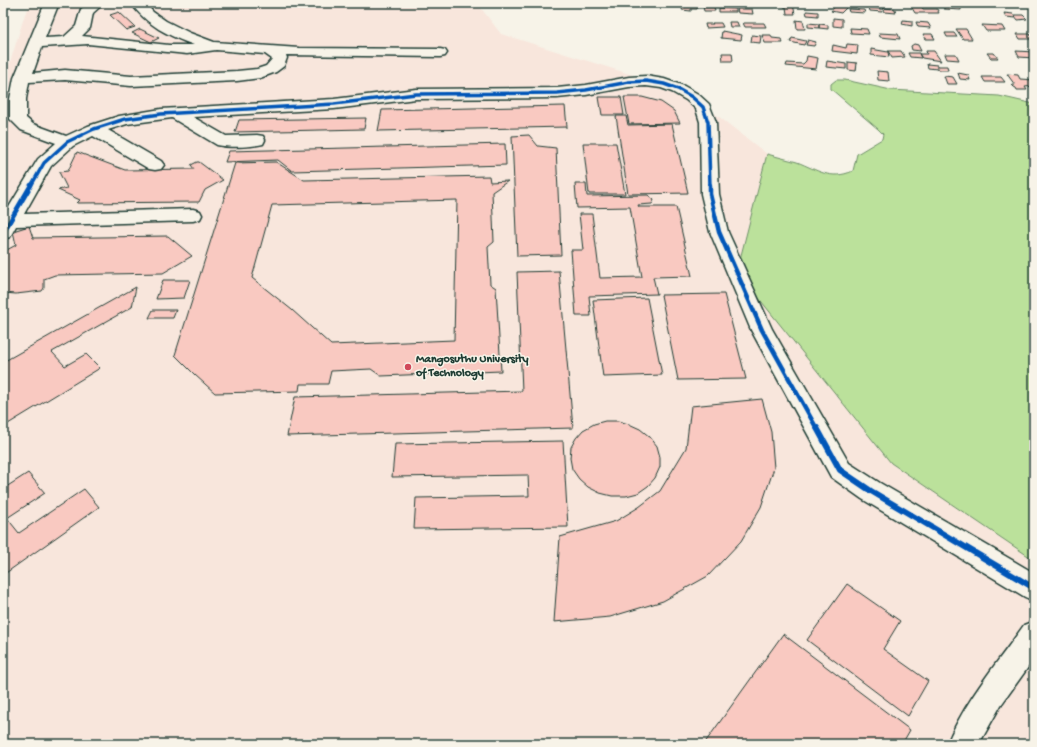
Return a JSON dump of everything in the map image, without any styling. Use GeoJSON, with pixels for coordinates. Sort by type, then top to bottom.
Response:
{"type":"FeatureCollection","features":[{"type":"Feature","properties":{"kind":"street"},"geometry":{"type":"LineString","coordinates":[[52,3],[22,78],[16,105],[18,119],[27,127],[67,142]]}},
{"type":"Feature","properties":{"kind":"street"},"geometry":{"type":"LineString","coordinates":[[70,40],[83,28],[86,12],[96,3]]}},
{"type":"Feature","properties":{"kind":"street"},"geometry":{"type":"LineString","coordinates":[[138,3],[148,15],[177,33],[196,41],[216,46],[299,52],[440,53]]}},
{"type":"Feature","properties":{"kind":"street"},"geometry":{"type":"LineString","coordinates":[[36,43],[70,40],[117,42],[187,50],[216,46]]}},
{"type":"Feature","properties":{"kind":"street"},"geometry":{"type":"LineString","coordinates":[[22,78],[65,75],[131,81],[238,76],[260,73],[279,63],[280,58],[268,49]]}},
{"type":"Feature","properties":{"kind":"street"},"geometry":{"type":"LineString","coordinates":[[7,227],[44,163],[67,142],[94,129],[125,119],[175,113],[334,104],[416,94],[557,93],[646,81],[664,84],[678,89],[703,107],[708,122],[710,194],[719,232],[736,274],[762,330],[840,470],[871,492],[1034,588]]}},
{"type":"Feature","properties":{"kind":"street"},"geometry":{"type":"LineString","coordinates":[[175,113],[223,141],[257,140]]}},
{"type":"Feature","properties":{"kind":"street"},"geometry":{"type":"LineString","coordinates":[[94,129],[155,165]]}},
{"type":"Feature","properties":{"kind":"street"},"geometry":{"type":"LineString","coordinates":[[7,227],[193,215]]}},
{"type":"Feature","properties":{"kind":"street"},"geometry":{"type":"LineString","coordinates":[[962,744],[991,695],[1034,635]]}},
{"type":"Feature","properties":{"kind":"shaded area","name":"Mangosuthu University of Technology"},"geometry":{"type":"Polygon","coordinates":[[[32,3],[477,3],[501,34],[687,92],[767,154],[737,271],[891,463],[1034,560],[1034,744],[3,744],[3,85],[25,14],[32,3]]]}},
{"type":"Feature","properties":{"kind":"green space"},"geometry":{"type":"Polygon","coordinates":[[[836,80],[845,80],[891,90],[999,96],[1034,104],[1034,560],[891,463],[737,271],[767,154],[797,162],[824,173],[838,175],[853,171],[857,154],[882,139],[883,134],[878,129],[831,89],[831,84],[836,80]]]}},
{"type":"Feature","properties":{"kind":"building"},"geometry":{"type":"Polygon","coordinates":[[[909,3],[920,3],[923,9],[937,9],[939,13],[915,13],[909,3]]]}},
{"type":"Feature","properties":{"kind":"building"},"geometry":{"type":"Polygon","coordinates":[[[993,3],[1007,3],[1010,6],[995,6],[993,3]]]}},
{"type":"Feature","properties":{"kind":"building"},"geometry":{"type":"Polygon","coordinates":[[[684,4],[698,5],[697,9],[691,9],[691,11],[682,10],[684,4]]]}},
{"type":"Feature","properties":{"kind":"building"},"geometry":{"type":"Polygon","coordinates":[[[783,4],[793,4],[795,14],[787,14],[786,7],[784,7],[783,4]]]}},
{"type":"Feature","properties":{"kind":"building"},"geometry":{"type":"Polygon","coordinates":[[[837,4],[847,7],[841,13],[831,11],[837,4]]]}},
{"type":"Feature","properties":{"kind":"building"},"geometry":{"type":"Polygon","coordinates":[[[943,4],[961,7],[961,10],[944,9],[943,4]]]}},
{"type":"Feature","properties":{"kind":"building"},"geometry":{"type":"Polygon","coordinates":[[[703,7],[714,7],[715,11],[704,11],[703,7]]]}},
{"type":"Feature","properties":{"kind":"building"},"geometry":{"type":"Polygon","coordinates":[[[719,8],[736,9],[736,12],[719,12],[719,8]]]}},
{"type":"Feature","properties":{"kind":"building"},"geometry":{"type":"Polygon","coordinates":[[[869,8],[881,9],[882,12],[870,11],[869,8]]]}},
{"type":"Feature","properties":{"kind":"building"},"geometry":{"type":"Polygon","coordinates":[[[883,8],[895,9],[896,13],[885,12],[883,8]]]}},
{"type":"Feature","properties":{"kind":"building"},"geometry":{"type":"Polygon","coordinates":[[[737,9],[752,9],[753,14],[738,13],[737,9]]]}},
{"type":"Feature","properties":{"kind":"building"},"geometry":{"type":"Polygon","coordinates":[[[848,9],[864,10],[865,13],[849,12],[848,9]]]}},
{"type":"Feature","properties":{"kind":"building"},"geometry":{"type":"Polygon","coordinates":[[[806,11],[818,12],[818,16],[807,15],[806,11]]]}},
{"type":"Feature","properties":{"kind":"building"},"geometry":{"type":"Polygon","coordinates":[[[119,12],[135,27],[126,30],[110,15],[119,12]]]}},
{"type":"Feature","properties":{"kind":"building"},"geometry":{"type":"Polygon","coordinates":[[[1004,13],[1013,14],[1016,18],[1006,17],[1004,13]]]}},
{"type":"Feature","properties":{"kind":"building"},"geometry":{"type":"Polygon","coordinates":[[[1014,15],[1023,15],[1027,19],[1018,20],[1014,15]]]}},
{"type":"Feature","properties":{"kind":"building"},"geometry":{"type":"Polygon","coordinates":[[[833,18],[842,19],[842,27],[833,26],[833,18]]]}},
{"type":"Feature","properties":{"kind":"building"},"geometry":{"type":"Polygon","coordinates":[[[796,20],[803,21],[805,29],[797,29],[796,20]]]}},
{"type":"Feature","properties":{"kind":"building"},"geometry":{"type":"Polygon","coordinates":[[[903,20],[912,21],[912,26],[902,24],[903,20]]]}},
{"type":"Feature","properties":{"kind":"building"},"geometry":{"type":"Polygon","coordinates":[[[729,22],[737,22],[739,27],[730,27],[729,22]]]}},
{"type":"Feature","properties":{"kind":"building"},"geometry":{"type":"Polygon","coordinates":[[[916,22],[928,23],[931,28],[918,27],[916,22]]]}},
{"type":"Feature","properties":{"kind":"building"},"geometry":{"type":"Polygon","coordinates":[[[712,23],[721,23],[723,27],[706,28],[705,24],[713,24],[712,23]]]}},
{"type":"Feature","properties":{"kind":"building"},"geometry":{"type":"Polygon","coordinates":[[[743,23],[764,23],[766,27],[745,27],[743,23]]]}},
{"type":"Feature","properties":{"kind":"building"},"geometry":{"type":"Polygon","coordinates":[[[808,23],[819,24],[819,28],[808,27],[808,23]]]}},
{"type":"Feature","properties":{"kind":"building"},"geometry":{"type":"Polygon","coordinates":[[[819,24],[828,25],[828,29],[819,28],[819,24]]]}},
{"type":"Feature","properties":{"kind":"building"},"geometry":{"type":"Polygon","coordinates":[[[982,25],[1002,26],[1005,31],[986,31],[982,25]]]}},
{"type":"Feature","properties":{"kind":"building"},"geometry":{"type":"Polygon","coordinates":[[[850,28],[867,29],[869,34],[851,33],[850,28]]]}},
{"type":"Feature","properties":{"kind":"building"},"geometry":{"type":"Polygon","coordinates":[[[140,29],[159,38],[151,42],[132,33],[140,29]]]}},
{"type":"Feature","properties":{"kind":"building"},"geometry":{"type":"Polygon","coordinates":[[[956,29],[966,29],[972,39],[963,39],[956,29]]]}},
{"type":"Feature","properties":{"kind":"building"},"geometry":{"type":"Polygon","coordinates":[[[722,31],[742,35],[741,40],[721,38],[722,31]]]}},
{"type":"Feature","properties":{"kind":"building"},"geometry":{"type":"Polygon","coordinates":[[[879,33],[898,34],[900,39],[880,37],[879,33]]]}},
{"type":"Feature","properties":{"kind":"building"},"geometry":{"type":"Polygon","coordinates":[[[945,33],[954,33],[957,37],[947,37],[945,33]]]}},
{"type":"Feature","properties":{"kind":"building"},"geometry":{"type":"Polygon","coordinates":[[[923,34],[932,34],[935,39],[926,39],[923,34]]]}},
{"type":"Feature","properties":{"kind":"building"},"geometry":{"type":"Polygon","coordinates":[[[1017,34],[1030,34],[1033,39],[1020,39],[1017,34]]]}},
{"type":"Feature","properties":{"kind":"building"},"geometry":{"type":"Polygon","coordinates":[[[752,35],[761,36],[760,43],[751,42],[752,35]]]}},
{"type":"Feature","properties":{"kind":"building"},"geometry":{"type":"Polygon","coordinates":[[[762,35],[771,35],[772,38],[781,39],[783,43],[765,43],[762,35]]]}},
{"type":"Feature","properties":{"kind":"building"},"geometry":{"type":"Polygon","coordinates":[[[792,38],[806,41],[804,45],[790,42],[792,38]]]}},
{"type":"Feature","properties":{"kind":"building"},"geometry":{"type":"Polygon","coordinates":[[[808,40],[816,42],[814,46],[806,45],[808,40]]]}},
{"type":"Feature","properties":{"kind":"building"},"geometry":{"type":"Polygon","coordinates":[[[847,44],[858,45],[857,54],[832,51],[833,45],[846,48],[847,44]]]}},
{"type":"Feature","properties":{"kind":"building"},"geometry":{"type":"Polygon","coordinates":[[[914,44],[918,45],[921,51],[912,50],[911,46],[914,44]]]}},
{"type":"Feature","properties":{"kind":"building"},"geometry":{"type":"Polygon","coordinates":[[[871,49],[888,52],[889,57],[871,55],[871,49]]]}},
{"type":"Feature","properties":{"kind":"building"},"geometry":{"type":"Polygon","coordinates":[[[888,51],[901,51],[905,57],[892,58],[888,51]]]}},
{"type":"Feature","properties":{"kind":"building"},"geometry":{"type":"Polygon","coordinates":[[[926,51],[934,51],[941,61],[922,58],[919,54],[927,54],[926,51]]]}},
{"type":"Feature","properties":{"kind":"building"},"geometry":{"type":"Polygon","coordinates":[[[1016,51],[1034,52],[1034,58],[1019,57],[1016,51]]]}},
{"type":"Feature","properties":{"kind":"building"},"geometry":{"type":"Polygon","coordinates":[[[722,53],[732,53],[733,61],[723,61],[722,53]]]}},
{"type":"Feature","properties":{"kind":"building"},"geometry":{"type":"Polygon","coordinates":[[[908,53],[919,53],[921,58],[910,57],[908,53]]]}},
{"type":"Feature","properties":{"kind":"building"},"geometry":{"type":"Polygon","coordinates":[[[987,53],[994,53],[998,58],[991,58],[987,53]]]}},
{"type":"Feature","properties":{"kind":"building"},"geometry":{"type":"Polygon","coordinates":[[[945,54],[956,54],[959,60],[947,59],[945,54]]]}},
{"type":"Feature","properties":{"kind":"building"},"geometry":{"type":"Polygon","coordinates":[[[807,56],[818,58],[816,69],[786,66],[787,63],[803,64],[806,61],[807,56]]]}},
{"type":"Feature","properties":{"kind":"building"},"geometry":{"type":"Polygon","coordinates":[[[827,61],[846,64],[846,69],[826,67],[827,61]]]}},
{"type":"Feature","properties":{"kind":"building"},"geometry":{"type":"Polygon","coordinates":[[[848,62],[857,63],[856,71],[848,70],[848,62]]]}},
{"type":"Feature","properties":{"kind":"building"},"geometry":{"type":"Polygon","coordinates":[[[927,64],[937,65],[937,69],[928,68],[927,64]]]}},
{"type":"Feature","properties":{"kind":"building"},"geometry":{"type":"Polygon","coordinates":[[[937,66],[947,66],[948,70],[939,70],[937,66]]]}},
{"type":"Feature","properties":{"kind":"building"},"geometry":{"type":"Polygon","coordinates":[[[877,71],[888,72],[889,81],[878,80],[877,71]]]}},
{"type":"Feature","properties":{"kind":"building"},"geometry":{"type":"Polygon","coordinates":[[[958,73],[968,75],[970,80],[960,79],[958,73]]]}},
{"type":"Feature","properties":{"kind":"building"},"geometry":{"type":"Polygon","coordinates":[[[1007,74],[1018,75],[1020,79],[1034,80],[1034,86],[1025,87],[1027,90],[1017,90],[1012,85],[1015,85],[1007,74]]]}},
{"type":"Feature","properties":{"kind":"building"},"geometry":{"type":"Polygon","coordinates":[[[944,76],[953,77],[957,84],[947,84],[944,76]]]}},
{"type":"Feature","properties":{"kind":"building"},"geometry":{"type":"Polygon","coordinates":[[[982,77],[1001,77],[1005,82],[985,82],[982,77]]]}},
{"type":"Feature","properties":{"kind":"building"},"geometry":{"type":"Polygon","coordinates":[[[599,97],[621,97],[624,115],[602,115],[599,97]]]}},
{"type":"Feature","properties":{"kind":"building"},"geometry":{"type":"Polygon","coordinates":[[[624,97],[642,97],[661,102],[674,111],[680,123],[629,124],[624,97]]]}},
{"type":"Feature","properties":{"kind":"building"},"geometry":{"type":"Polygon","coordinates":[[[565,106],[567,127],[378,131],[382,110],[565,106]]]}},
{"type":"Feature","properties":{"kind":"building"},"geometry":{"type":"Polygon","coordinates":[[[616,116],[626,116],[628,125],[672,124],[688,193],[628,194],[616,116]]]}},
{"type":"Feature","properties":{"kind":"building"},"geometry":{"type":"Polygon","coordinates":[[[366,118],[364,129],[235,132],[239,120],[366,118]]]}},
{"type":"Feature","properties":{"kind":"building"},"geometry":{"type":"Polygon","coordinates":[[[529,135],[538,146],[556,148],[561,255],[517,256],[512,136],[529,135]]]}},
{"type":"Feature","properties":{"kind":"building"},"geometry":{"type":"Polygon","coordinates":[[[583,143],[616,143],[625,194],[589,194],[583,143]]]}},
{"type":"Feature","properties":{"kind":"building"},"geometry":{"type":"Polygon","coordinates":[[[505,144],[506,165],[292,171],[278,160],[225,162],[229,151],[505,144]]]}},
{"type":"Feature","properties":{"kind":"building"},"geometry":{"type":"Polygon","coordinates":[[[77,152],[125,170],[194,169],[191,165],[199,162],[223,180],[205,190],[199,202],[77,203],[80,200],[58,190],[67,188],[59,172],[68,171],[77,152]]]}},
{"type":"Feature","properties":{"kind":"building"},"geometry":{"type":"Polygon","coordinates":[[[276,162],[304,180],[489,176],[490,182],[508,181],[492,192],[494,242],[488,247],[490,284],[496,288],[501,371],[381,376],[371,369],[331,371],[328,384],[300,384],[299,391],[215,393],[175,355],[235,163],[276,162]],[[457,200],[272,205],[252,278],[292,310],[331,345],[454,340],[457,200]]]}},
{"type":"Feature","properties":{"kind":"building"},"geometry":{"type":"Polygon","coordinates":[[[575,184],[586,184],[587,196],[648,195],[654,200],[652,204],[638,205],[639,207],[676,207],[692,276],[653,277],[657,294],[589,296],[591,316],[576,316],[571,250],[583,250],[579,214],[592,214],[600,278],[642,277],[630,207],[577,208],[575,184]]]}},
{"type":"Feature","properties":{"kind":"building"},"geometry":{"type":"Polygon","coordinates":[[[29,226],[33,238],[168,236],[192,256],[163,273],[55,275],[44,279],[44,288],[42,291],[16,294],[3,293],[3,252],[16,245],[13,231],[29,226]]]}},
{"type":"Feature","properties":{"kind":"building"},"geometry":{"type":"Polygon","coordinates":[[[559,271],[573,428],[287,436],[295,397],[522,391],[517,272],[559,271]]]}},
{"type":"Feature","properties":{"kind":"building"},"geometry":{"type":"Polygon","coordinates":[[[163,280],[190,280],[184,298],[156,299],[163,280]]]}},
{"type":"Feature","properties":{"kind":"building"},"geometry":{"type":"Polygon","coordinates":[[[136,287],[132,307],[52,352],[65,366],[86,354],[100,368],[3,427],[3,362],[136,287]]]}},
{"type":"Feature","properties":{"kind":"building"},"geometry":{"type":"Polygon","coordinates":[[[724,294],[746,379],[678,380],[661,295],[724,294]]]}},
{"type":"Feature","properties":{"kind":"building"},"geometry":{"type":"Polygon","coordinates":[[[647,298],[662,375],[603,377],[593,300],[647,298]]]}},
{"type":"Feature","properties":{"kind":"building"},"geometry":{"type":"Polygon","coordinates":[[[153,310],[176,310],[173,318],[149,318],[153,310]]]}},
{"type":"Feature","properties":{"kind":"building"},"geometry":{"type":"Polygon","coordinates":[[[762,399],[771,432],[774,468],[761,507],[741,541],[708,576],[663,601],[610,617],[554,622],[560,537],[616,521],[639,507],[660,491],[686,448],[691,406],[762,399]]]}},
{"type":"Feature","properties":{"kind":"building"},"geometry":{"type":"Polygon","coordinates":[[[605,421],[618,421],[640,429],[650,437],[657,446],[660,457],[660,467],[655,478],[648,486],[638,493],[626,496],[612,496],[600,493],[588,487],[579,479],[572,469],[570,458],[571,447],[576,438],[583,430],[594,424],[605,421]]]}},
{"type":"Feature","properties":{"kind":"building"},"geometry":{"type":"Polygon","coordinates":[[[563,441],[568,527],[414,529],[416,498],[529,496],[528,475],[392,477],[395,444],[563,441]]]}},
{"type":"Feature","properties":{"kind":"building"},"geometry":{"type":"Polygon","coordinates":[[[28,473],[45,493],[7,518],[19,533],[84,489],[99,507],[3,575],[3,489],[28,473]]]}},
{"type":"Feature","properties":{"kind":"building"},"geometry":{"type":"Polygon","coordinates":[[[847,584],[900,621],[883,649],[928,681],[908,716],[807,640],[847,584]]]}},
{"type":"Feature","properties":{"kind":"building"},"geometry":{"type":"Polygon","coordinates":[[[783,634],[910,730],[902,744],[704,744],[783,634]]]}},
{"type":"Feature","properties":{"kind":"cycle path"},"geometry":{"type":"LineString","coordinates":[[3,233],[44,163],[67,142],[94,129],[125,119],[161,114],[334,104],[416,94],[557,93],[586,90],[629,82],[646,81],[664,84],[678,89],[692,97],[703,107],[708,122],[710,194],[719,232],[762,330],[840,470],[871,491],[1034,588]]}},
{"type":"Feature","properties":{"kind":"place","name":"Mangosuthu University of Technology"},"geometry":{"type":"Point","coordinates":[408,367]}}]}
